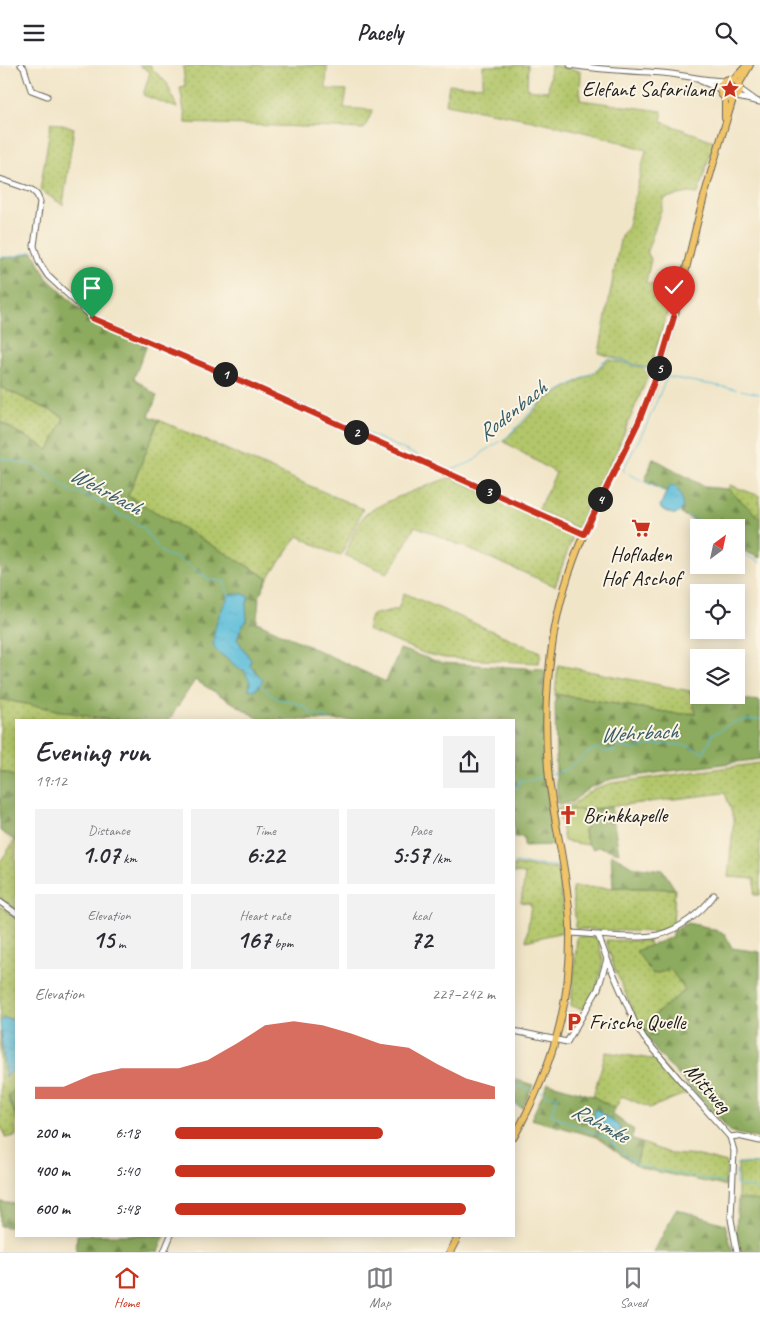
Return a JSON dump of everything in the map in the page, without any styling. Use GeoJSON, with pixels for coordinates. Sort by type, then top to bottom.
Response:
{"type":"FeatureCollection","features":[{"type":"Feature","properties":{"kind":"main road"},"geometry":{"type":"LineString","coordinates":[[515,1135],[549,1065],[567,991],[570,933],[566,884],[549,772],[547,701],[551,655],[561,603],[584,534],[639,421],[658,372],[725,124],[738,84],[749,65]]}},
{"type":"Feature","properties":{"kind":"main road"},"geometry":{"type":"LineString","coordinates":[[725,124],[725,98],[720,89],[727,79],[738,84]]}},
{"type":"Feature","properties":{"kind":"main road"},"geometry":{"type":"LineString","coordinates":[[725,98],[735,98]]}},
{"type":"Feature","properties":{"kind":"main road"},"geometry":{"type":"LineString","coordinates":[[450,1252],[458,1237]]}},
{"type":"Feature","properties":{"kind":"street"},"geometry":{"type":"LineString","coordinates":[[21,65],[24,68],[29,88],[46,96]]}},
{"type":"Feature","properties":{"kind":"street"},"geometry":{"type":"LineString","coordinates":[[570,65],[599,70],[674,74],[724,81]]}},
{"type":"Feature","properties":{"kind":"street"},"geometry":{"type":"LineString","coordinates":[[699,79],[720,89]]}},
{"type":"Feature","properties":{"kind":"street"},"geometry":{"type":"LineString","coordinates":[[738,84],[758,102]]}},
{"type":"Feature","properties":{"kind":"street"},"geometry":{"type":"LineString","coordinates":[[735,98],[758,102]]}},
{"type":"Feature","properties":{"kind":"street"},"geometry":{"type":"LineString","coordinates":[[0,179],[32,190],[37,195],[40,202],[34,246],[39,262],[48,276],[92,318],[253,386],[584,534]]}},
{"type":"Feature","properties":{"kind":"street"},"geometry":{"type":"LineString","coordinates":[[570,933],[640,936],[663,934],[687,921],[701,910],[714,895]]}},
{"type":"Feature","properties":{"kind":"street"},"geometry":{"type":"LineString","coordinates":[[0,902],[15,912]]}},
{"type":"Feature","properties":{"kind":"street","name":"Mittweg"},"geometry":{"type":"LineString","coordinates":[[598,935],[606,959],[635,1023],[644,1038],[730,1137],[734,1151],[731,1219],[737,1252]]}},
{"type":"Feature","properties":{"kind":"street"},"geometry":{"type":"LineString","coordinates":[[515,1031],[567,1042],[598,989],[606,959]]}},
{"type":"Feature","properties":{"kind":"street"},"geometry":{"type":"LineString","coordinates":[[730,1137],[738,1136],[760,1141]]}},
{"type":"Feature","properties":{"kind":"street"},"geometry":{"type":"LineString","coordinates":[[164,1252],[170,1237]]}},
{"type":"Feature","properties":{"kind":"green space"},"geometry":{"type":"Polygon","coordinates":[[[139,65],[151,65],[151,68],[167,83],[177,108],[143,95],[150,72],[139,65]]]}},
{"type":"Feature","properties":{"kind":"green space"},"geometry":{"type":"Polygon","coordinates":[[[194,65],[327,65],[326,89],[347,90],[344,108],[373,110],[364,129],[186,123],[180,88],[185,87],[183,67],[194,65]]]}},
{"type":"Feature","properties":{"kind":"green space"},"geometry":{"type":"Polygon","coordinates":[[[528,65],[527,89],[548,91],[551,65],[581,71],[580,100],[662,111],[662,122],[714,141],[698,194],[689,193],[665,198],[647,252],[651,259],[646,283],[674,290],[650,369],[599,353],[621,235],[627,229],[646,150],[571,129],[446,104],[449,84],[483,85],[483,66],[528,65]]]}},
{"type":"Feature","properties":{"kind":"green space"},"geometry":{"type":"Polygon","coordinates":[[[731,82],[736,84],[738,89],[736,94],[731,96],[726,94],[724,89],[726,84],[731,82]]]}},
{"type":"Feature","properties":{"kind":"green space"},"geometry":{"type":"Polygon","coordinates":[[[51,122],[74,128],[63,205],[40,190],[51,122]]]}},
{"type":"Feature","properties":{"kind":"green space"},"geometry":{"type":"Polygon","coordinates":[[[33,252],[47,278],[91,320],[147,345],[134,378],[157,396],[149,416],[159,420],[128,496],[268,578],[259,597],[257,622],[386,682],[400,649],[442,663],[542,669],[545,671],[545,737],[556,845],[524,846],[524,837],[515,837],[515,719],[259,719],[195,680],[170,719],[103,719],[0,699],[0,422],[49,450],[64,417],[0,387],[0,258],[16,257],[33,252]]]}},
{"type":"Feature","properties":{"kind":"green space"},"geometry":{"type":"Polygon","coordinates":[[[607,359],[643,368],[648,376],[616,452],[577,528],[538,510],[556,473],[503,441],[542,402],[598,370],[607,359]]]}},
{"type":"Feature","properties":{"kind":"green space"},"geometry":{"type":"Polygon","coordinates":[[[0,387],[65,417],[49,450],[0,422],[0,387]]]}},
{"type":"Feature","properties":{"kind":"green space"},"geometry":{"type":"Polygon","coordinates":[[[159,420],[363,509],[341,555],[336,555],[298,536],[268,578],[128,496],[159,420]]]}},
{"type":"Feature","properties":{"kind":"green space"},"geometry":{"type":"Polygon","coordinates":[[[653,458],[705,487],[728,489],[760,518],[760,558],[745,552],[745,519],[691,519],[681,514],[683,507],[668,488],[667,492],[645,481],[653,458]]]}},
{"type":"Feature","properties":{"kind":"green space"},"geometry":{"type":"Polygon","coordinates":[[[448,478],[453,478],[574,533],[555,586],[415,526],[397,560],[387,573],[345,555],[358,525],[370,511],[403,495],[448,478]]]}},
{"type":"Feature","properties":{"kind":"green space"},"geometry":{"type":"Polygon","coordinates":[[[730,485],[760,496],[760,518],[728,489],[730,485]]]}},
{"type":"Feature","properties":{"kind":"green space"},"geometry":{"type":"Polygon","coordinates":[[[404,593],[541,652],[539,663],[445,658],[426,654],[367,630],[371,615],[398,609],[404,593]]]}},
{"type":"Feature","properties":{"kind":"green space"},"geometry":{"type":"Polygon","coordinates":[[[558,665],[690,691],[690,704],[694,704],[696,713],[678,714],[555,694],[558,665]]]}},
{"type":"Feature","properties":{"kind":"green space"},"geometry":{"type":"Polygon","coordinates":[[[555,694],[678,714],[696,713],[694,704],[745,704],[745,700],[760,701],[760,759],[612,779],[589,788],[572,802],[558,805],[555,694]]]}},
{"type":"Feature","properties":{"kind":"green space"},"geometry":{"type":"Polygon","coordinates":[[[0,699],[103,719],[15,719],[15,777],[0,771],[0,699]]]}},
{"type":"Feature","properties":{"kind":"green space"},"geometry":{"type":"Polygon","coordinates":[[[760,763],[760,895],[754,895],[755,879],[728,877],[734,819],[725,793],[581,810],[568,809],[566,806],[573,804],[593,789],[612,783],[760,763]]]}},
{"type":"Feature","properties":{"kind":"green space"},"geometry":{"type":"Polygon","coordinates":[[[0,771],[15,777],[15,840],[0,831],[0,771]]]}},
{"type":"Feature","properties":{"kind":"green space"},"geometry":{"type":"Polygon","coordinates":[[[566,806],[568,809],[581,810],[585,816],[587,828],[583,831],[588,845],[564,841],[558,808],[566,806]]]}},
{"type":"Feature","properties":{"kind":"green space"},"geometry":{"type":"Polygon","coordinates":[[[611,807],[619,853],[599,847],[592,849],[586,838],[581,810],[611,807]]]}},
{"type":"Feature","properties":{"kind":"green space"},"geometry":{"type":"Polygon","coordinates":[[[15,840],[15,908],[0,899],[0,862],[15,840]]]}},
{"type":"Feature","properties":{"kind":"green space"},"geometry":{"type":"Polygon","coordinates":[[[611,854],[632,866],[663,870],[675,889],[613,887],[611,854]]]}},
{"type":"Feature","properties":{"kind":"green space"},"geometry":{"type":"Polygon","coordinates":[[[515,865],[558,868],[565,929],[563,932],[526,941],[531,904],[521,902],[525,874],[515,873],[515,865]]]}},
{"type":"Feature","properties":{"kind":"green space"},"geometry":{"type":"Polygon","coordinates":[[[572,887],[675,889],[673,926],[657,932],[576,929],[572,887]]]}},
{"type":"Feature","properties":{"kind":"green space"},"geometry":{"type":"Polygon","coordinates":[[[0,906],[15,916],[15,1020],[4,1018],[0,1022],[0,906]]]}},
{"type":"Feature","properties":{"kind":"green space"},"geometry":{"type":"Polygon","coordinates":[[[687,923],[707,927],[725,934],[732,948],[760,952],[760,1139],[731,1132],[656,1051],[640,1027],[685,990],[671,970],[653,974],[636,951],[672,937],[672,932],[687,923]]]}},
{"type":"Feature","properties":{"kind":"green space"},"geometry":{"type":"Polygon","coordinates":[[[577,936],[595,937],[598,940],[603,960],[597,988],[584,1009],[571,1006],[577,936]]]}},
{"type":"Feature","properties":{"kind":"green space"},"geometry":{"type":"Polygon","coordinates":[[[606,940],[649,941],[650,946],[637,952],[653,974],[671,970],[686,990],[640,1027],[613,965],[606,940]]]}},
{"type":"Feature","properties":{"kind":"green space"},"geometry":{"type":"Polygon","coordinates":[[[0,1032],[5,1077],[15,1069],[15,1088],[8,1097],[15,1114],[15,1136],[5,1138],[4,1131],[0,1128],[0,1032]]]}},
{"type":"Feature","properties":{"kind":"green space"},"geometry":{"type":"Polygon","coordinates":[[[606,1052],[658,1060],[687,1093],[650,1108],[622,1096],[615,1109],[593,1096],[606,1052]]]}},
{"type":"Feature","properties":{"kind":"green space"},"geometry":{"type":"Polygon","coordinates":[[[515,1079],[533,1085],[523,1108],[515,1104],[515,1079]]]}},
{"type":"Feature","properties":{"kind":"green space"},"geometry":{"type":"Polygon","coordinates":[[[548,1083],[593,1096],[615,1109],[612,1114],[634,1130],[631,1139],[642,1143],[635,1165],[596,1137],[531,1119],[548,1083]]]}},
{"type":"Feature","properties":{"kind":"green space"},"geometry":{"type":"Polygon","coordinates":[[[15,1088],[15,1114],[8,1097],[15,1088]]]}},
{"type":"Feature","properties":{"kind":"green space"},"geometry":{"type":"Polygon","coordinates":[[[642,1143],[672,1154],[700,1156],[727,1163],[725,1186],[645,1169],[635,1165],[642,1143]]]}},
{"type":"Feature","properties":{"kind":"green space"},"geometry":{"type":"Polygon","coordinates":[[[738,1163],[760,1164],[760,1201],[738,1199],[738,1163]]]}},
{"type":"Feature","properties":{"kind":"green space"},"geometry":{"type":"Polygon","coordinates":[[[738,1199],[760,1201],[760,1252],[741,1252],[736,1232],[738,1199]]]}},
{"type":"Feature","properties":{"kind":"green space"},"geometry":{"type":"Polygon","coordinates":[[[0,1202],[15,1204],[15,1228],[0,1226],[0,1202]]]}},
{"type":"Feature","properties":{"kind":"green space"},"geometry":{"type":"Polygon","coordinates":[[[676,1209],[725,1224],[733,1252],[654,1252],[676,1209]]]}},
{"type":"Feature","properties":{"kind":"green space"},"geometry":{"type":"Polygon","coordinates":[[[77,1237],[164,1237],[158,1252],[76,1252],[77,1237]]]}},
{"type":"Feature","properties":{"kind":"water"},"geometry":{"type":"Polygon","coordinates":[[[673,485],[682,499],[682,510],[677,514],[661,509],[660,506],[668,488],[673,485]]]}},
{"type":"Feature","properties":{"kind":"water"},"geometry":{"type":"Polygon","coordinates":[[[231,594],[244,594],[249,597],[246,606],[247,620],[241,628],[237,639],[251,660],[250,666],[263,680],[257,689],[249,690],[250,682],[244,670],[237,669],[216,650],[214,645],[213,638],[217,621],[231,594]]]}},
{"type":"Feature","properties":{"kind":"water"},"geometry":{"type":"Polygon","coordinates":[[[4,1018],[15,1020],[15,1069],[5,1077],[0,1022],[4,1018]]]}},
{"type":"Feature","properties":{"kind":"water"},"geometry":{"type":"Polygon","coordinates":[[[596,1109],[620,1127],[620,1133],[618,1134],[594,1119],[594,1110],[596,1109]]]}},
{"type":"Feature","properties":{"kind":"waterway","name":"Rodenbach"},"geometry":{"type":"LineString","coordinates":[[0,257],[11,257],[33,251]]}},
{"type":"Feature","properties":{"kind":"waterway","name":"Rodenbach"},"geometry":{"type":"LineString","coordinates":[[41,256],[53,278]]}},
{"type":"Feature","properties":{"kind":"waterway","name":"Rodenbach"},"geometry":{"type":"LineString","coordinates":[[344,423],[450,470],[476,459],[507,437],[541,401],[597,370],[603,361],[611,358]]}},
{"type":"Feature","properties":{"kind":"waterway","name":"Rodenbach"},"geometry":{"type":"LineString","coordinates":[[615,359],[654,371]]}},
{"type":"Feature","properties":{"kind":"waterway","name":"Rodenbach"},"geometry":{"type":"LineString","coordinates":[[198,360],[337,420]]}},
{"type":"Feature","properties":{"kind":"waterway","name":"Rodenbach"},"geometry":{"type":"LineString","coordinates":[[662,374],[667,377],[736,389]]}},
{"type":"Feature","properties":{"kind":"waterway","name":"Rodenbach"},"geometry":{"type":"LineString","coordinates":[[625,472],[623,470],[647,424],[667,377]]}},
{"type":"Feature","properties":{"kind":"waterway","name":"Rodenbach"},"geometry":{"type":"LineString","coordinates":[[741,390],[760,394]]}},
{"type":"Feature","properties":{"kind":"waterway","name":"Wehrbach"},"geometry":{"type":"LineString","coordinates":[[0,458],[33,465],[49,474],[73,493],[77,492],[109,507],[118,515],[129,517],[136,525],[144,528],[165,554],[177,558],[207,577],[208,580],[224,581],[229,597]]}},
{"type":"Feature","properties":{"kind":"waterway","name":"Rodenbach"},"geometry":{"type":"LineString","coordinates":[[629,474],[663,491]]}},
{"type":"Feature","properties":{"kind":"waterway","name":"Rodenbach"},"geometry":{"type":"LineString","coordinates":[[686,516],[694,519]]}},
{"type":"Feature","properties":{"kind":"waterway","name":"Rodenbach"},"geometry":{"type":"LineString","coordinates":[[745,555],[760,562]]}},
{"type":"Feature","properties":{"kind":"waterway","name":"Wehrbach"},"geometry":{"type":"LineString","coordinates":[[260,684],[274,697],[291,701],[299,706],[303,705],[312,715],[319,715],[328,719]]}},
{"type":"Feature","properties":{"kind":"waterway","name":"Wehrbach"},"geometry":{"type":"LineString","coordinates":[[550,774],[566,770],[587,753],[597,748],[605,752],[617,750],[619,746],[633,750],[651,745],[683,745],[703,752],[706,745],[710,742],[712,734],[736,722],[760,719]]}},
{"type":"Feature","properties":{"kind":"waterway","name":"Wehrbach"},"geometry":{"type":"LineString","coordinates":[[515,786],[517,787],[520,780],[534,780],[546,775]]}},
{"type":"Feature","properties":{"kind":"waterway"},"geometry":{"type":"LineString","coordinates":[[515,863],[557,866]]}},
{"type":"Feature","properties":{"kind":"waterway","name":"Rahmke"},"geometry":{"type":"LineString","coordinates":[[515,1085],[534,1090]]}},
{"type":"Feature","properties":{"kind":"waterway","name":"Rahmke"},"geometry":{"type":"LineString","coordinates":[[540,1092],[548,1096],[558,1096],[551,1115],[606,1138],[630,1159],[644,1167],[725,1183]]}},
{"type":"Feature","properties":{"kind":"waterway","name":"Rahmke"},"geometry":{"type":"LineString","coordinates":[[515,1104],[520,1105]]}},
{"type":"Feature","properties":{"kind":"waterway"},"geometry":{"type":"LineString","coordinates":[[736,1164],[760,1164]]}},
{"type":"Feature","properties":{"kind":"waterway","name":"Rahmke"},"geometry":{"type":"LineString","coordinates":[[736,1170],[736,1185],[760,1190]]}},
{"type":"Feature","properties":{"kind":"place","name":"Elefant Safariland"},"geometry":{"type":"Point","coordinates":[730,89]}},
{"type":"Feature","properties":{"kind":"place","name":"Hofladen Hof Aschof"},"geometry":{"type":"Point","coordinates":[641,528]}},
{"type":"Feature","properties":{"kind":"place","name":"Brinkkapelle"},"geometry":{"type":"Point","coordinates":[568,815]}},
{"type":"Feature","properties":{"kind":"place","name":"Frische Quelle"},"geometry":{"type":"Point","coordinates":[574,1022]}},
{"type":"Feature","properties":{"kind":"route"},"geometry":{"type":"LineString","coordinates":[[92,318],[253,386],[584,534],[649,397],[674,317]]}}]}
